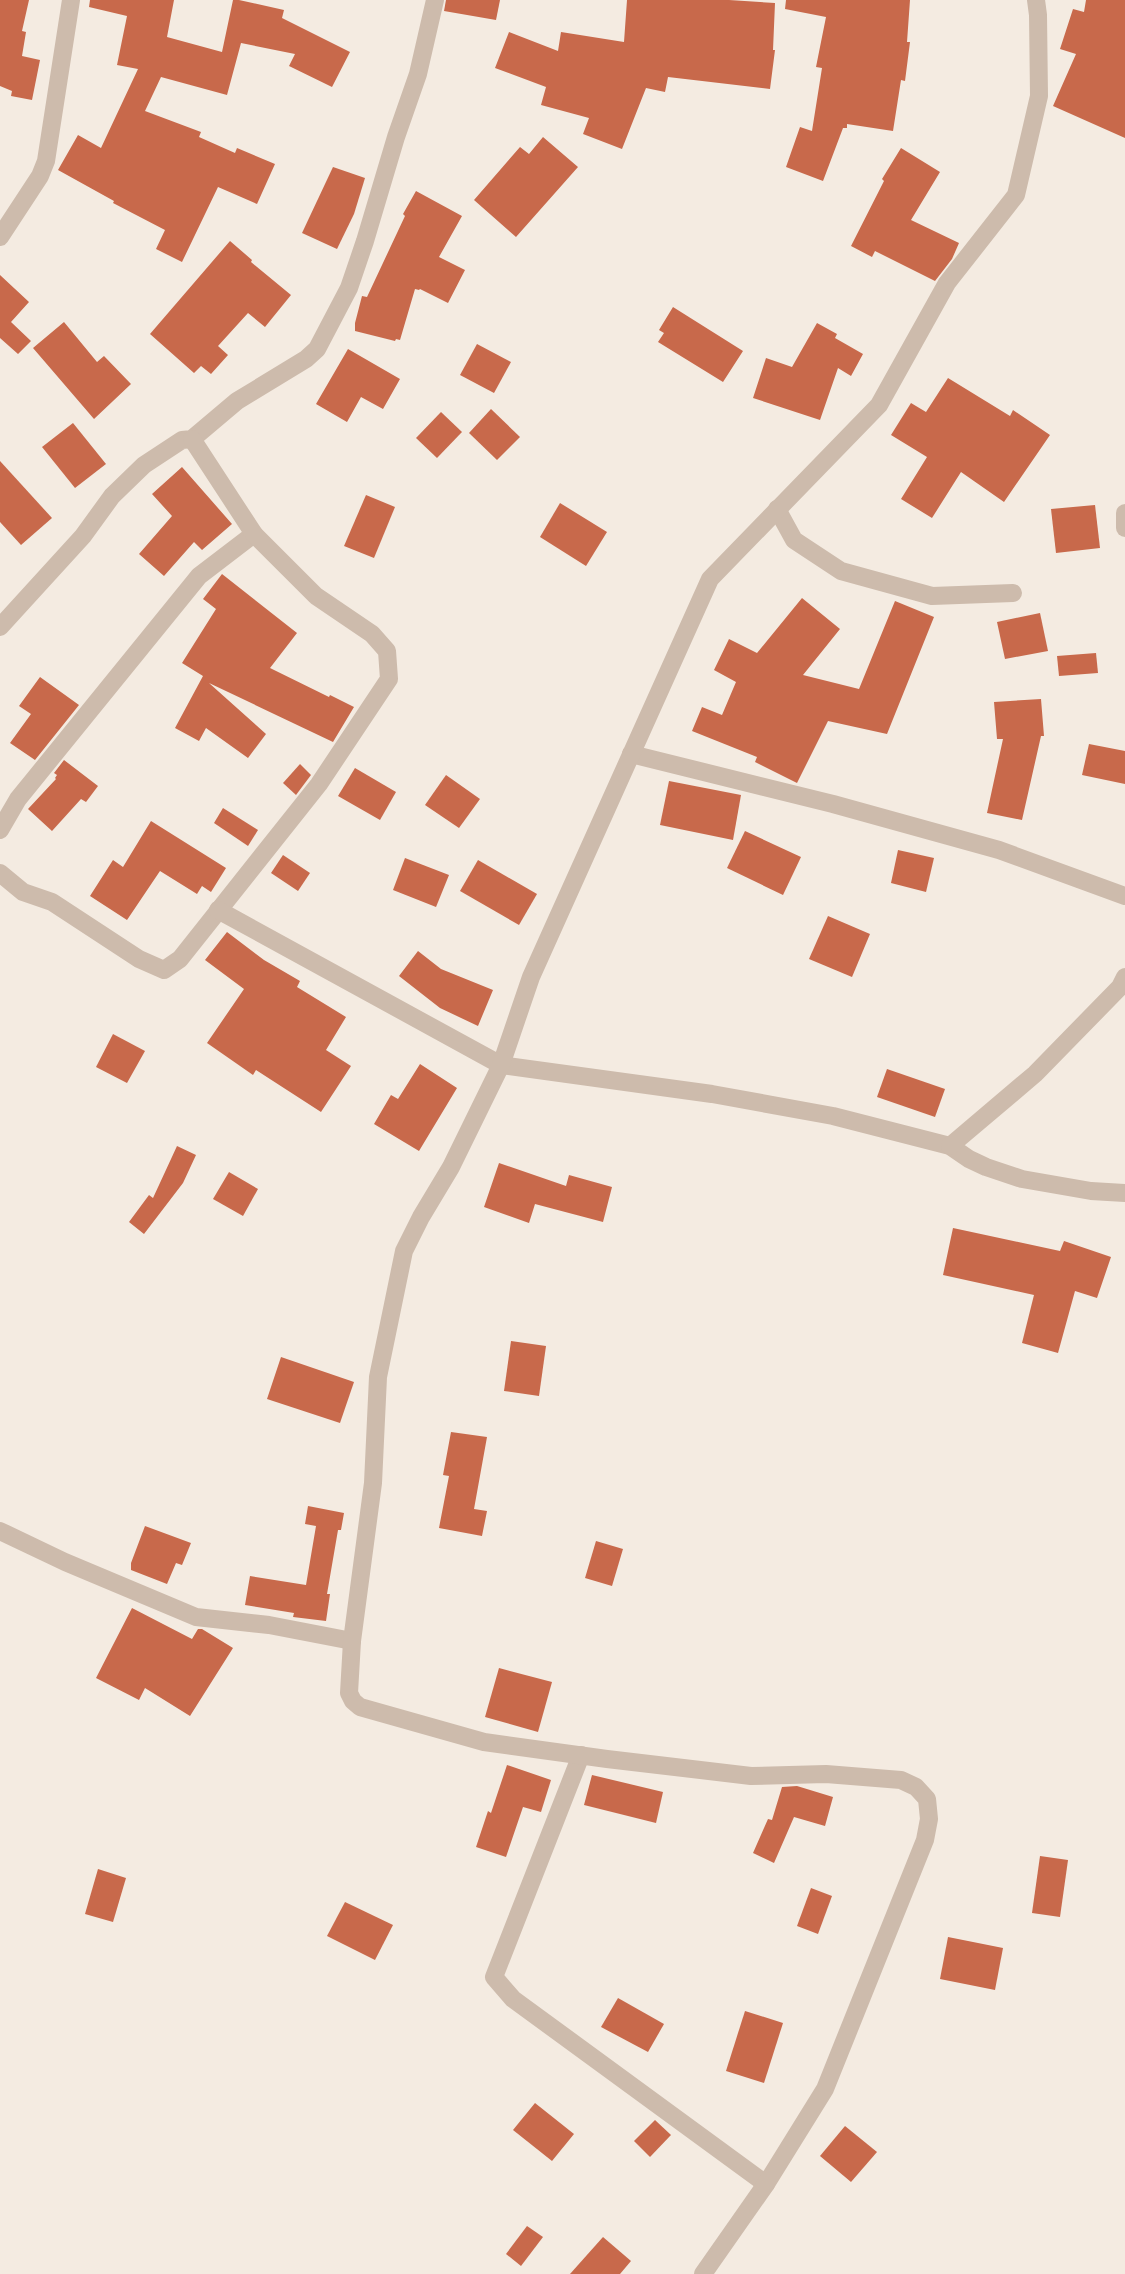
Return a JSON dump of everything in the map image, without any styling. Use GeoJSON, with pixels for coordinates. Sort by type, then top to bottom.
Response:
{"type":"FeatureCollection","features":[{"type":"Feature","properties":{"kind":"street"},"geometry":{"type":"LineString","coordinates":[[0,237],[40,176],[46,161],[71,0]]}},
{"type":"Feature","properties":{"kind":"street"},"geometry":{"type":"LineString","coordinates":[[0,627],[65,557],[112,496],[144,465],[182,440],[192,439],[237,401],[306,359],[317,349],[349,288],[365,241],[418,74],[435,0]]}},
{"type":"Feature","properties":{"kind":"street"},"geometry":{"type":"LineString","coordinates":[[704,2274],[766,2184],[825,2089],[925,1840],[929,1819],[927,1799],[916,1787],[901,1780],[826,1774],[751,1776],[484,1742],[360,1707],[349,1693],[352,1641],[373,1483],[378,1377],[404,1251],[421,1217],[452,1167],[501,1065],[531,977],[710,579],[879,405],[947,283],[1016,195],[1039,96],[1036,0]]}},
{"type":"Feature","properties":{"kind":"street"},"geometry":{"type":"LineString","coordinates":[[0,873],[23,892],[51,902],[139,959],[164,970],[180,959],[319,784],[389,679],[387,651],[372,634],[316,596],[254,534],[192,439]]}},
{"type":"Feature","properties":{"kind":"street"},"geometry":{"type":"LineString","coordinates":[[777,509],[794,540],[841,571],[932,596],[1013,593]]}},
{"type":"Feature","properties":{"kind":"street"},"geometry":{"type":"LineString","coordinates":[[1125,513],[1125,528]]}},
{"type":"Feature","properties":{"kind":"street"},"geometry":{"type":"LineString","coordinates":[[0,830],[18,799],[199,576],[254,534]]}},
{"type":"Feature","properties":{"kind":"street"},"geometry":{"type":"LineString","coordinates":[[631,754],[833,804],[999,850],[1125,896]]}},
{"type":"Feature","properties":{"kind":"street"},"geometry":{"type":"LineString","coordinates":[[218,910],[501,1065],[712,1094],[833,1116],[950,1146],[986,1167],[1022,1179],[1091,1191],[1125,1193]]}},
{"type":"Feature","properties":{"kind":"street"},"geometry":{"type":"LineString","coordinates":[[950,1146],[1035,1074],[1120,987],[1125,977]]}},
{"type":"Feature","properties":{"kind":"street"},"geometry":{"type":"LineString","coordinates":[[0,1531],[65,1562],[196,1617],[269,1625],[352,1641]]}},
{"type":"Feature","properties":{"kind":"street"},"geometry":{"type":"LineString","coordinates":[[581,1755],[494,1977],[513,1999],[766,2184]]}},
{"type":"Feature","properties":{"kind":"building"},"geometry":{"type":"Polygon","coordinates":[[[0,0],[29,0],[22,31],[26,32],[22,56],[40,60],[32,100],[11,96],[12,91],[0,86],[0,0]]]}},
{"type":"Feature","properties":{"kind":"building"},"geometry":{"type":"Polygon","coordinates":[[[90,0],[174,0],[167,37],[222,52],[233,0],[239,0],[284,10],[282,18],[350,52],[332,87],[289,66],[295,54],[241,43],[227,95],[161,77],[145,111],[201,132],[199,137],[235,153],[237,148],[275,164],[257,204],[218,187],[182,262],[156,249],[165,230],[58,170],[78,135],[101,148],[138,69],[117,65],[127,16],[89,7],[90,0]]]}},
{"type":"Feature","properties":{"kind":"building"},"geometry":{"type":"Polygon","coordinates":[[[446,0],[500,0],[496,20],[444,11],[446,0]]]}},
{"type":"Feature","properties":{"kind":"building"},"geometry":{"type":"Polygon","coordinates":[[[627,0],[775,3],[775,50],[770,89],[668,77],[665,92],[646,88],[622,149],[583,134],[589,118],[541,105],[546,87],[495,68],[509,32],[558,51],[561,32],[624,42],[627,0]]]}},
{"type":"Feature","properties":{"kind":"building"},"geometry":{"type":"Polygon","coordinates":[[[786,0],[910,0],[907,42],[910,42],[905,81],[901,80],[893,131],[847,124],[847,128],[843,128],[823,181],[786,167],[800,127],[812,131],[822,68],[816,67],[826,17],[785,9],[786,0]]]}},
{"type":"Feature","properties":{"kind":"building"},"geometry":{"type":"Polygon","coordinates":[[[1086,0],[1125,0],[1125,138],[1053,106],[1076,54],[1060,49],[1073,9],[1084,12],[1086,0]]]}},
{"type":"Feature","properties":{"kind":"building"},"geometry":{"type":"Polygon","coordinates":[[[543,137],[578,167],[516,237],[474,200],[520,147],[529,154],[543,137]]]}},
{"type":"Feature","properties":{"kind":"building"},"geometry":{"type":"Polygon","coordinates":[[[901,148],[940,172],[911,220],[959,243],[952,259],[935,281],[875,251],[872,257],[851,246],[884,181],[882,179],[901,148]]]}},
{"type":"Feature","properties":{"kind":"building"},"geometry":{"type":"Polygon","coordinates":[[[333,167],[365,178],[354,214],[337,249],[302,233],[333,167]]]}},
{"type":"Feature","properties":{"kind":"building"},"geometry":{"type":"Polygon","coordinates":[[[416,191],[462,216],[439,257],[465,270],[448,303],[415,289],[400,340],[355,331],[362,296],[367,297],[405,216],[403,214],[416,191]]]}},
{"type":"Feature","properties":{"kind":"building"},"geometry":{"type":"Polygon","coordinates":[[[230,241],[291,295],[265,327],[248,313],[218,346],[228,355],[211,374],[201,366],[194,373],[150,334],[230,241]]]}},
{"type":"Feature","properties":{"kind":"building"},"geometry":{"type":"Polygon","coordinates":[[[0,275],[29,302],[11,322],[31,341],[18,354],[0,338],[0,275]]]}},
{"type":"Feature","properties":{"kind":"building"},"geometry":{"type":"Polygon","coordinates":[[[673,307],[743,351],[723,382],[658,342],[664,333],[659,330],[673,307]]]}},
{"type":"Feature","properties":{"kind":"building"},"geometry":{"type":"Polygon","coordinates":[[[64,322],[97,362],[104,356],[131,384],[94,419],[33,348],[64,322]]]}},
{"type":"Feature","properties":{"kind":"building"},"geometry":{"type":"Polygon","coordinates":[[[817,323],[837,334],[835,338],[863,354],[851,376],[838,368],[820,420],[753,398],[766,358],[792,367],[817,323]]]}},
{"type":"Feature","properties":{"kind":"building"},"geometry":{"type":"Polygon","coordinates":[[[477,344],[511,362],[494,393],[460,375],[477,344]]]}},
{"type":"Feature","properties":{"kind":"building"},"geometry":{"type":"Polygon","coordinates":[[[348,349],[400,379],[383,409],[361,397],[347,422],[316,404],[348,349]]]}},
{"type":"Feature","properties":{"kind":"building"},"geometry":{"type":"Polygon","coordinates":[[[948,378],[1010,416],[1013,410],[1050,435],[1004,502],[961,472],[932,518],[901,499],[927,457],[891,435],[911,403],[926,412],[948,378]]]}},
{"type":"Feature","properties":{"kind":"building"},"geometry":{"type":"Polygon","coordinates":[[[491,409],[520,437],[497,460],[469,433],[491,409]]]}},
{"type":"Feature","properties":{"kind":"building"},"geometry":{"type":"Polygon","coordinates":[[[441,412],[462,432],[437,458],[416,438],[441,412]]]}},
{"type":"Feature","properties":{"kind":"building"},"geometry":{"type":"Polygon","coordinates":[[[73,423],[106,464],[75,488],[42,447],[73,423]]]}},
{"type":"Feature","properties":{"kind":"building"},"geometry":{"type":"Polygon","coordinates":[[[0,461],[52,518],[21,545],[0,522],[0,461]]]}},
{"type":"Feature","properties":{"kind":"building"},"geometry":{"type":"Polygon","coordinates":[[[182,467],[232,524],[202,550],[194,542],[164,576],[139,554],[172,516],[152,494],[182,467]]]}},
{"type":"Feature","properties":{"kind":"building"},"geometry":{"type":"Polygon","coordinates":[[[366,495],[395,507],[374,558],[344,546],[366,495]]]}},
{"type":"Feature","properties":{"kind":"building"},"geometry":{"type":"Polygon","coordinates":[[[560,503],[607,532],[586,566],[540,537],[560,503]]]}},
{"type":"Feature","properties":{"kind":"building"},"geometry":{"type":"Polygon","coordinates":[[[1095,505],[1100,548],[1056,553],[1051,509],[1095,505]]]}},
{"type":"Feature","properties":{"kind":"building"},"geometry":{"type":"Polygon","coordinates":[[[222,574],[297,633],[270,668],[354,707],[333,742],[209,683],[266,734],[248,758],[206,728],[199,741],[175,728],[203,676],[182,663],[216,609],[203,599],[222,574]]]}},
{"type":"Feature","properties":{"kind":"building"},"geometry":{"type":"Polygon","coordinates":[[[802,598],[840,629],[803,675],[859,689],[895,601],[934,617],[887,734],[828,721],[797,783],[755,762],[757,757],[692,731],[702,707],[722,715],[736,682],[714,670],[729,639],[757,653],[802,598]]]}},
{"type":"Feature","properties":{"kind":"building"},"geometry":{"type":"Polygon","coordinates":[[[1040,613],[1048,651],[1005,659],[997,622],[1040,613]]]}},
{"type":"Feature","properties":{"kind":"building"},"geometry":{"type":"Polygon","coordinates":[[[1096,653],[1098,673],[1059,676],[1057,656],[1096,653]]]}},
{"type":"Feature","properties":{"kind":"building"},"geometry":{"type":"Polygon","coordinates":[[[40,677],[79,705],[35,760],[10,743],[31,714],[19,706],[40,677]]]}},
{"type":"Feature","properties":{"kind":"building"},"geometry":{"type":"Polygon","coordinates":[[[1041,699],[1044,736],[1041,736],[1022,820],[987,813],[1003,739],[997,739],[994,702],[1041,699]]]}},
{"type":"Feature","properties":{"kind":"building"},"geometry":{"type":"Polygon","coordinates":[[[1089,744],[1125,751],[1125,784],[1082,775],[1089,744]]]}},
{"type":"Feature","properties":{"kind":"building"},"geometry":{"type":"Polygon","coordinates":[[[64,760],[98,786],[86,802],[81,799],[52,831],[28,809],[56,779],[57,775],[54,773],[64,760]]]}},
{"type":"Feature","properties":{"kind":"building"},"geometry":{"type":"Polygon","coordinates":[[[300,764],[311,775],[296,795],[283,783],[300,764]]]}},
{"type":"Feature","properties":{"kind":"building"},"geometry":{"type":"Polygon","coordinates":[[[355,768],[396,792],[380,820],[338,796],[355,768]]]}},
{"type":"Feature","properties":{"kind":"building"},"geometry":{"type":"Polygon","coordinates":[[[446,775],[480,799],[459,828],[425,805],[446,775]]]}},
{"type":"Feature","properties":{"kind":"building"},"geometry":{"type":"Polygon","coordinates":[[[669,781],[741,795],[733,840],[660,825],[669,781]]]}},
{"type":"Feature","properties":{"kind":"building"},"geometry":{"type":"Polygon","coordinates":[[[223,808],[258,830],[248,846],[214,823],[223,808]]]}},
{"type":"Feature","properties":{"kind":"building"},"geometry":{"type":"Polygon","coordinates":[[[151,821],[226,868],[211,892],[202,886],[197,894],[160,871],[127,920],[90,896],[113,860],[123,867],[151,821]]]}},
{"type":"Feature","properties":{"kind":"building"},"geometry":{"type":"Polygon","coordinates":[[[745,831],[801,857],[783,895],[727,868],[745,831]]]}},
{"type":"Feature","properties":{"kind":"building"},"geometry":{"type":"Polygon","coordinates":[[[898,850],[934,858],[926,892],[891,883],[898,850]]]}},
{"type":"Feature","properties":{"kind":"building"},"geometry":{"type":"Polygon","coordinates":[[[283,855],[310,873],[298,891],[271,873],[283,855]]]}},
{"type":"Feature","properties":{"kind":"building"},"geometry":{"type":"Polygon","coordinates":[[[405,858],[449,875],[436,907],[393,890],[405,858]]]}},
{"type":"Feature","properties":{"kind":"building"},"geometry":{"type":"Polygon","coordinates":[[[478,860],[537,894],[519,925],[460,891],[478,860]]]}},
{"type":"Feature","properties":{"kind":"building"},"geometry":{"type":"Polygon","coordinates":[[[828,916],[870,934],[852,977],[809,959],[828,916]]]}},
{"type":"Feature","properties":{"kind":"building"},"geometry":{"type":"Polygon","coordinates":[[[227,932],[264,960],[300,981],[297,987],[346,1017],[326,1050],[351,1066],[321,1112],[256,1070],[253,1075],[207,1043],[244,989],[205,960],[227,932]]]}},
{"type":"Feature","properties":{"kind":"building"},"geometry":{"type":"Polygon","coordinates":[[[418,951],[441,969],[493,990],[478,1026],[440,1008],[399,976],[418,951]]]}},
{"type":"Feature","properties":{"kind":"building"},"geometry":{"type":"Polygon","coordinates":[[[113,1034],[145,1051],[127,1083],[96,1067],[113,1034]]]}},
{"type":"Feature","properties":{"kind":"building"},"geometry":{"type":"Polygon","coordinates":[[[420,1064],[457,1088],[419,1151],[374,1124],[391,1095],[398,1099],[420,1064]]]}},
{"type":"Feature","properties":{"kind":"building"},"geometry":{"type":"Polygon","coordinates":[[[887,1069],[945,1089],[935,1117],[877,1097],[887,1069]]]}},
{"type":"Feature","properties":{"kind":"building"},"geometry":{"type":"Polygon","coordinates":[[[177,1146],[196,1155],[183,1183],[144,1234],[129,1222],[149,1195],[153,1198],[177,1146]]]}},
{"type":"Feature","properties":{"kind":"building"},"geometry":{"type":"Polygon","coordinates":[[[499,1163],[566,1186],[569,1175],[612,1187],[603,1222],[535,1204],[529,1223],[484,1207],[499,1163]]]}},
{"type":"Feature","properties":{"kind":"building"},"geometry":{"type":"Polygon","coordinates":[[[229,1172],[258,1189],[243,1216],[213,1199],[229,1172]]]}},
{"type":"Feature","properties":{"kind":"building"},"geometry":{"type":"Polygon","coordinates":[[[953,1228],[1060,1251],[1064,1241],[1111,1257],[1097,1298],[1075,1291],[1058,1353],[1022,1343],[1034,1295],[943,1275],[953,1228]]]}},
{"type":"Feature","properties":{"kind":"building"},"geometry":{"type":"Polygon","coordinates":[[[511,1341],[546,1346],[539,1396],[504,1391],[511,1341]]]}},
{"type":"Feature","properties":{"kind":"building"},"geometry":{"type":"Polygon","coordinates":[[[281,1357],[354,1382],[340,1423],[267,1399],[281,1357]]]}},
{"type":"Feature","properties":{"kind":"building"},"geometry":{"type":"Polygon","coordinates":[[[451,1432],[487,1437],[474,1509],[487,1511],[482,1536],[439,1528],[449,1476],[443,1475],[451,1432]]]}},
{"type":"Feature","properties":{"kind":"building"},"geometry":{"type":"Polygon","coordinates":[[[308,1506],[344,1513],[341,1530],[338,1530],[327,1594],[330,1594],[326,1621],[293,1617],[294,1613],[245,1605],[250,1576],[306,1585],[316,1526],[305,1524],[308,1506]]]}},
{"type":"Feature","properties":{"kind":"building"},"geometry":{"type":"Polygon","coordinates":[[[145,1526],[191,1543],[182,1565],[176,1563],[167,1584],[131,1570],[131,1563],[145,1526]]]}},
{"type":"Feature","properties":{"kind":"building"},"geometry":{"type":"Polygon","coordinates":[[[596,1541],[623,1549],[612,1586],[585,1578],[596,1541]]]}},
{"type":"Feature","properties":{"kind":"building"},"geometry":{"type":"Polygon","coordinates":[[[132,1608],[192,1639],[198,1629],[202,1629],[233,1648],[190,1716],[145,1688],[139,1700],[96,1678],[132,1608]]]}},
{"type":"Feature","properties":{"kind":"building"},"geometry":{"type":"Polygon","coordinates":[[[499,1668],[552,1682],[538,1732],[485,1717],[499,1668]]]}},
{"type":"Feature","properties":{"kind":"building"},"geometry":{"type":"Polygon","coordinates":[[[507,1765],[551,1780],[541,1812],[523,1807],[506,1857],[476,1847],[507,1765]]]}},
{"type":"Feature","properties":{"kind":"building"},"geometry":{"type":"Polygon","coordinates":[[[592,1775],[663,1792],[656,1823],[584,1805],[592,1775]]]}},
{"type":"Feature","properties":{"kind":"building"},"geometry":{"type":"Polygon","coordinates":[[[797,1786],[833,1797],[825,1826],[794,1817],[774,1863],[753,1853],[768,1819],[772,1820],[782,1787],[797,1786]]]}},
{"type":"Feature","properties":{"kind":"building"},"geometry":{"type":"Polygon","coordinates":[[[1040,1856],[1068,1860],[1060,1917],[1032,1913],[1040,1856]]]}},
{"type":"Feature","properties":{"kind":"building"},"geometry":{"type":"Polygon","coordinates":[[[98,1869],[126,1878],[113,1922],[85,1914],[98,1869]]]}},
{"type":"Feature","properties":{"kind":"building"},"geometry":{"type":"Polygon","coordinates":[[[811,1888],[832,1896],[818,1934],[797,1926],[811,1888]]]}},
{"type":"Feature","properties":{"kind":"building"},"geometry":{"type":"Polygon","coordinates":[[[345,1902],[393,1925],[375,1960],[327,1936],[345,1902]]]}},
{"type":"Feature","properties":{"kind":"building"},"geometry":{"type":"Polygon","coordinates":[[[948,1937],[1003,1948],[995,1990],[940,1979],[948,1937]]]}},
{"type":"Feature","properties":{"kind":"building"},"geometry":{"type":"Polygon","coordinates":[[[618,1998],[664,2024],[648,2052],[601,2027],[618,1998]]]}},
{"type":"Feature","properties":{"kind":"building"},"geometry":{"type":"Polygon","coordinates":[[[745,2011],[783,2023],[764,2083],[726,2071],[745,2011]]]}},
{"type":"Feature","properties":{"kind":"building"},"geometry":{"type":"Polygon","coordinates":[[[535,2103],[574,2134],[552,2161],[513,2130],[535,2103]]]}},
{"type":"Feature","properties":{"kind":"building"},"geometry":{"type":"Polygon","coordinates":[[[655,2120],[671,2135],[650,2157],[634,2141],[655,2120]]]}},
{"type":"Feature","properties":{"kind":"building"},"geometry":{"type":"Polygon","coordinates":[[[845,2126],[877,2152],[851,2182],[820,2156],[845,2126]]]}},
{"type":"Feature","properties":{"kind":"building"},"geometry":{"type":"Polygon","coordinates":[[[527,2226],[543,2237],[521,2266],[506,2254],[527,2226]]]}},
{"type":"Feature","properties":{"kind":"building"},"geometry":{"type":"Polygon","coordinates":[[[603,2237],[631,2261],[620,2274],[570,2274],[603,2237]]]}}]}
